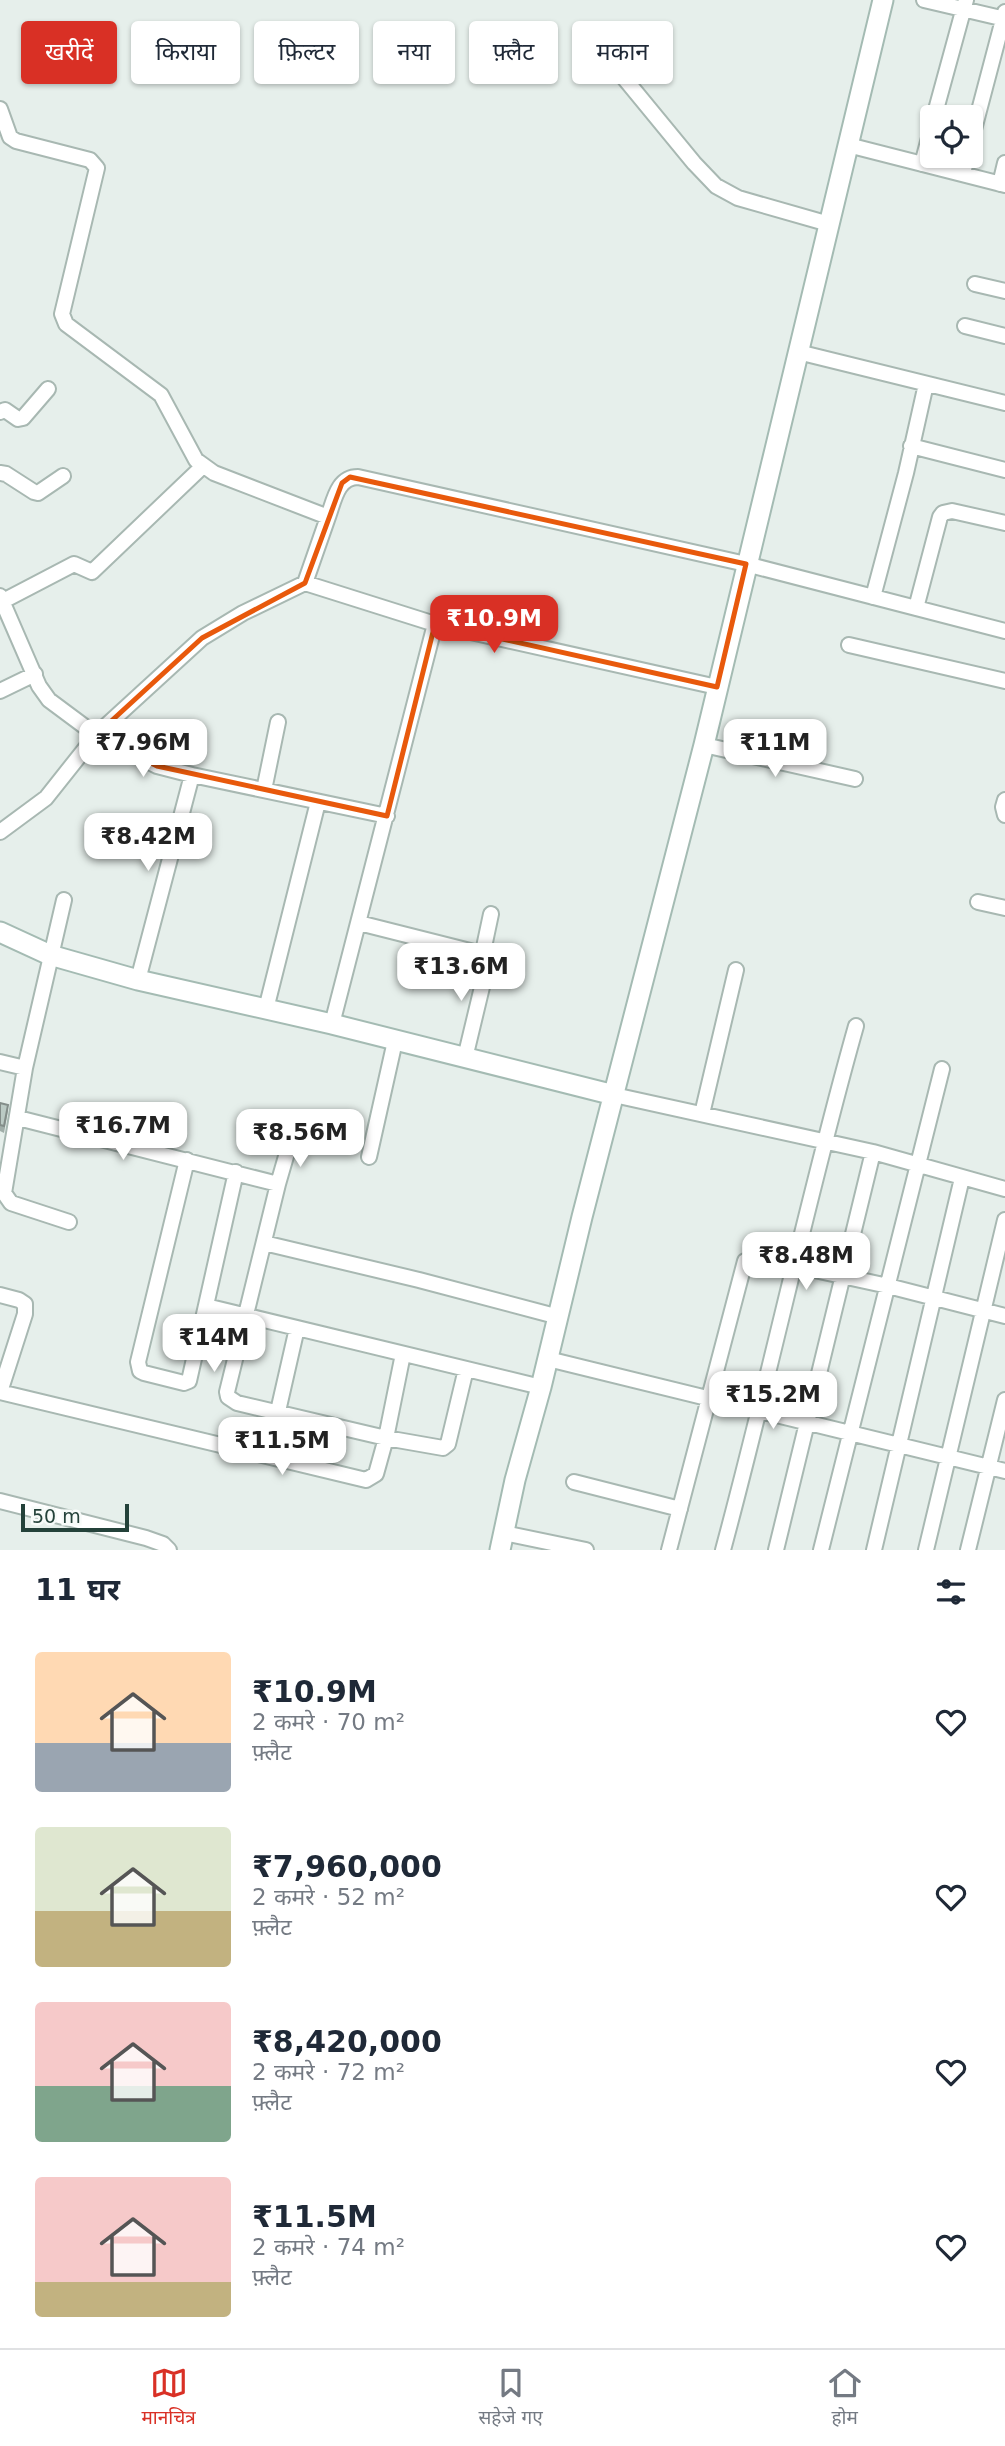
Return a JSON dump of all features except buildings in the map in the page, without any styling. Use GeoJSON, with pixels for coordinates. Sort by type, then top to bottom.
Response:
{"type":"FeatureCollection","features":[{"type":"Feature","properties":{"kind":"main road"},"geometry":{"type":"LineString","coordinates":[[502,1541],[515,1480],[704,745],[883,0]]}},
{"type":"Feature","properties":{"kind":"main road"},"geometry":{"type":"LineString","coordinates":[[0,932],[50,956],[138,980],[332,1024],[614,1095]]}},
{"type":"Feature","properties":{"kind":"street"},"geometry":{"type":"LineString","coordinates":[[923,0],[965,5],[1004,16],[981,105]]}},
{"type":"Feature","properties":{"kind":"street"},"geometry":{"type":"LineString","coordinates":[[937,105],[965,5]]}},
{"type":"Feature","properties":{"kind":"street"},"geometry":{"type":"LineString","coordinates":[[629,84],[716,186],[738,198],[829,224]]}},
{"type":"Feature","properties":{"kind":"street"},"geometry":{"type":"LineString","coordinates":[[0,109],[10,137],[16,141],[90,160],[97,168],[63,318],[66,324],[161,395],[196,460],[203,466],[214,473],[328,517]]}},
{"type":"Feature","properties":{"kind":"street"},"geometry":{"type":"LineString","coordinates":[[848,145],[920,163]]}},
{"type":"Feature","properties":{"kind":"street"},"geometry":{"type":"LineString","coordinates":[[938,168],[1002,184],[1005,163]]}},
{"type":"Feature","properties":{"kind":"street"},"geometry":{"type":"LineString","coordinates":[[963,174],[964,168]]}},
{"type":"Feature","properties":{"kind":"street"},"geometry":{"type":"LineString","coordinates":[[975,284],[1005,291]]}},
{"type":"Feature","properties":{"kind":"street"},"geometry":{"type":"LineString","coordinates":[[965,326],[1005,336]]}},
{"type":"Feature","properties":{"kind":"street"},"geometry":{"type":"LineString","coordinates":[[798,352],[1005,403]]}},
{"type":"Feature","properties":{"kind":"street"},"geometry":{"type":"LineString","coordinates":[[873,597],[926,384]]}},
{"type":"Feature","properties":{"kind":"street"},"geometry":{"type":"LineString","coordinates":[[2,409],[18,419],[23,418],[48,389]]}},
{"type":"Feature","properties":{"kind":"street"},"geometry":{"type":"LineString","coordinates":[[911,446],[1005,470]]}},
{"type":"Feature","properties":{"kind":"street"},"geometry":{"type":"LineString","coordinates":[[203,466],[92,572],[74,564],[2,598],[39,686],[49,700],[96,735],[156,766],[387,816]]}},
{"type":"Feature","properties":{"kind":"street"},"geometry":{"type":"LineString","coordinates":[[0,473],[38,493],[63,476]]}},
{"type":"Feature","properties":{"kind":"street"},"geometry":{"type":"LineString","coordinates":[[305,583],[342,483],[350,477],[358,477],[746,564],[1005,631]]}},
{"type":"Feature","properties":{"kind":"street"},"geometry":{"type":"LineString","coordinates":[[916,608],[943,513],[952,511],[1005,523]]}},
{"type":"Feature","properties":{"kind":"street"},"geometry":{"type":"LineString","coordinates":[[0,832],[46,798],[96,735],[202,638],[243,613],[305,583],[435,624],[717,687]]}},
{"type":"Feature","properties":{"kind":"street"},"geometry":{"type":"LineString","coordinates":[[332,1024],[435,624]]}},
{"type":"Feature","properties":{"kind":"street"},"geometry":{"type":"LineString","coordinates":[[849,645],[1005,681]]}},
{"type":"Feature","properties":{"kind":"street"},"geometry":{"type":"LineString","coordinates":[[0,691],[35,674]]}},
{"type":"Feature","properties":{"kind":"street"},"geometry":{"type":"LineString","coordinates":[[264,790],[278,722]]}},
{"type":"Feature","properties":{"kind":"street"},"geometry":{"type":"LineString","coordinates":[[704,745],[855,779]]}},
{"type":"Feature","properties":{"kind":"street"},"geometry":{"type":"LineString","coordinates":[[138,980],[192,775]]}},
{"type":"Feature","properties":{"kind":"street"},"geometry":{"type":"LineString","coordinates":[[1005,800],[1005,815]]}},
{"type":"Feature","properties":{"kind":"street"},"geometry":{"type":"LineString","coordinates":[[266,1009],[318,802]]}},
{"type":"Feature","properties":{"kind":"street"},"geometry":{"type":"LineString","coordinates":[[64,900],[25,1068],[18,1118],[5,1154],[4,1185],[6,1199],[17,1206],[69,1222]]}},
{"type":"Feature","properties":{"kind":"street"},"geometry":{"type":"LineString","coordinates":[[978,902],[1005,908]]}},
{"type":"Feature","properties":{"kind":"street"},"geometry":{"type":"LineString","coordinates":[[465,1058],[482,987],[481,950],[491,914]]}},
{"type":"Feature","properties":{"kind":"street"},"geometry":{"type":"LineString","coordinates":[[359,923],[467,951],[478,953],[481,950]]}},
{"type":"Feature","properties":{"kind":"street"},"geometry":{"type":"LineString","coordinates":[[702,1114],[736,970]]}},
{"type":"Feature","properties":{"kind":"street"},"geometry":{"type":"LineString","coordinates":[[723,1550],[761,1410],[824,1140],[856,1026]]}},
{"type":"Feature","properties":{"kind":"street"},"geometry":{"type":"LineString","coordinates":[[369,1157],[395,1041]]}},
{"type":"Feature","properties":{"kind":"street"},"geometry":{"type":"LineString","coordinates":[[0,1062],[25,1068]]}},
{"type":"Feature","properties":{"kind":"street"},"geometry":{"type":"LineString","coordinates":[[821,1550],[942,1069]]}},
{"type":"Feature","properties":{"kind":"street"},"geometry":{"type":"LineString","coordinates":[[614,1095],[824,1140],[1005,1189]]}},
{"type":"Feature","properties":{"kind":"street"},"geometry":{"type":"LineString","coordinates":[[18,1118],[278,1184]]}},
{"type":"Feature","properties":{"kind":"street"},"geometry":{"type":"LineString","coordinates":[[289,1146],[244,1316],[228,1397],[237,1403],[386,1438],[443,1448],[448,1444],[466,1369]]}},
{"type":"Feature","properties":{"kind":"street"},"geometry":{"type":"LineString","coordinates":[[776,1550],[873,1152]]}},
{"type":"Feature","properties":{"kind":"street"},"geometry":{"type":"LineString","coordinates":[[187,1160],[138,1362],[140,1371],[184,1383],[189,1381],[236,1172]]}},
{"type":"Feature","properties":{"kind":"street"},"geometry":{"type":"LineString","coordinates":[[874,1550],[962,1178]]}},
{"type":"Feature","properties":{"kind":"street"},"geometry":{"type":"LineString","coordinates":[[926,1550],[1005,1220]]}},
{"type":"Feature","properties":{"kind":"street"},"geometry":{"type":"LineString","coordinates":[[264,1243],[559,1317]]}},
{"type":"Feature","properties":{"kind":"street"},"geometry":{"type":"LineString","coordinates":[[669,1550],[745,1261],[755,1257],[888,1286],[1005,1316]]}},
{"type":"Feature","properties":{"kind":"street"},"geometry":{"type":"LineString","coordinates":[[0,1295],[25,1304],[25,1314],[0,1392],[366,1480],[376,1474],[403,1354]]}},
{"type":"Feature","properties":{"kind":"street"},"geometry":{"type":"LineString","coordinates":[[206,1306],[541,1387]]}},
{"type":"Feature","properties":{"kind":"street"},"geometry":{"type":"LineString","coordinates":[[268,1455],[297,1328]]}},
{"type":"Feature","properties":{"kind":"street"},"geometry":{"type":"LineString","coordinates":[[548,1359],[1005,1471]]}},
{"type":"Feature","properties":{"kind":"street"},"geometry":{"type":"LineString","coordinates":[[968,1550],[1005,1400]]}},
{"type":"Feature","properties":{"kind":"street"},"geometry":{"type":"LineString","coordinates":[[574,1482],[680,1509]]}},
{"type":"Feature","properties":{"kind":"street"},"geometry":{"type":"LineString","coordinates":[[0,1501],[146,1538],[163,1544],[169,1550]]}},
{"type":"Feature","properties":{"kind":"street"},"geometry":{"type":"LineString","coordinates":[[502,1541],[586,1550]]}},
{"type":"Feature","properties":{"kind":"highlighted area"},"geometry":{"type":"Polygon","coordinates":[[[350,477],[746,564],[717,687],[435,624],[387,816],[157,766],[96,735],[202,638],[305,583],[342,483],[350,477]]]}}]}
